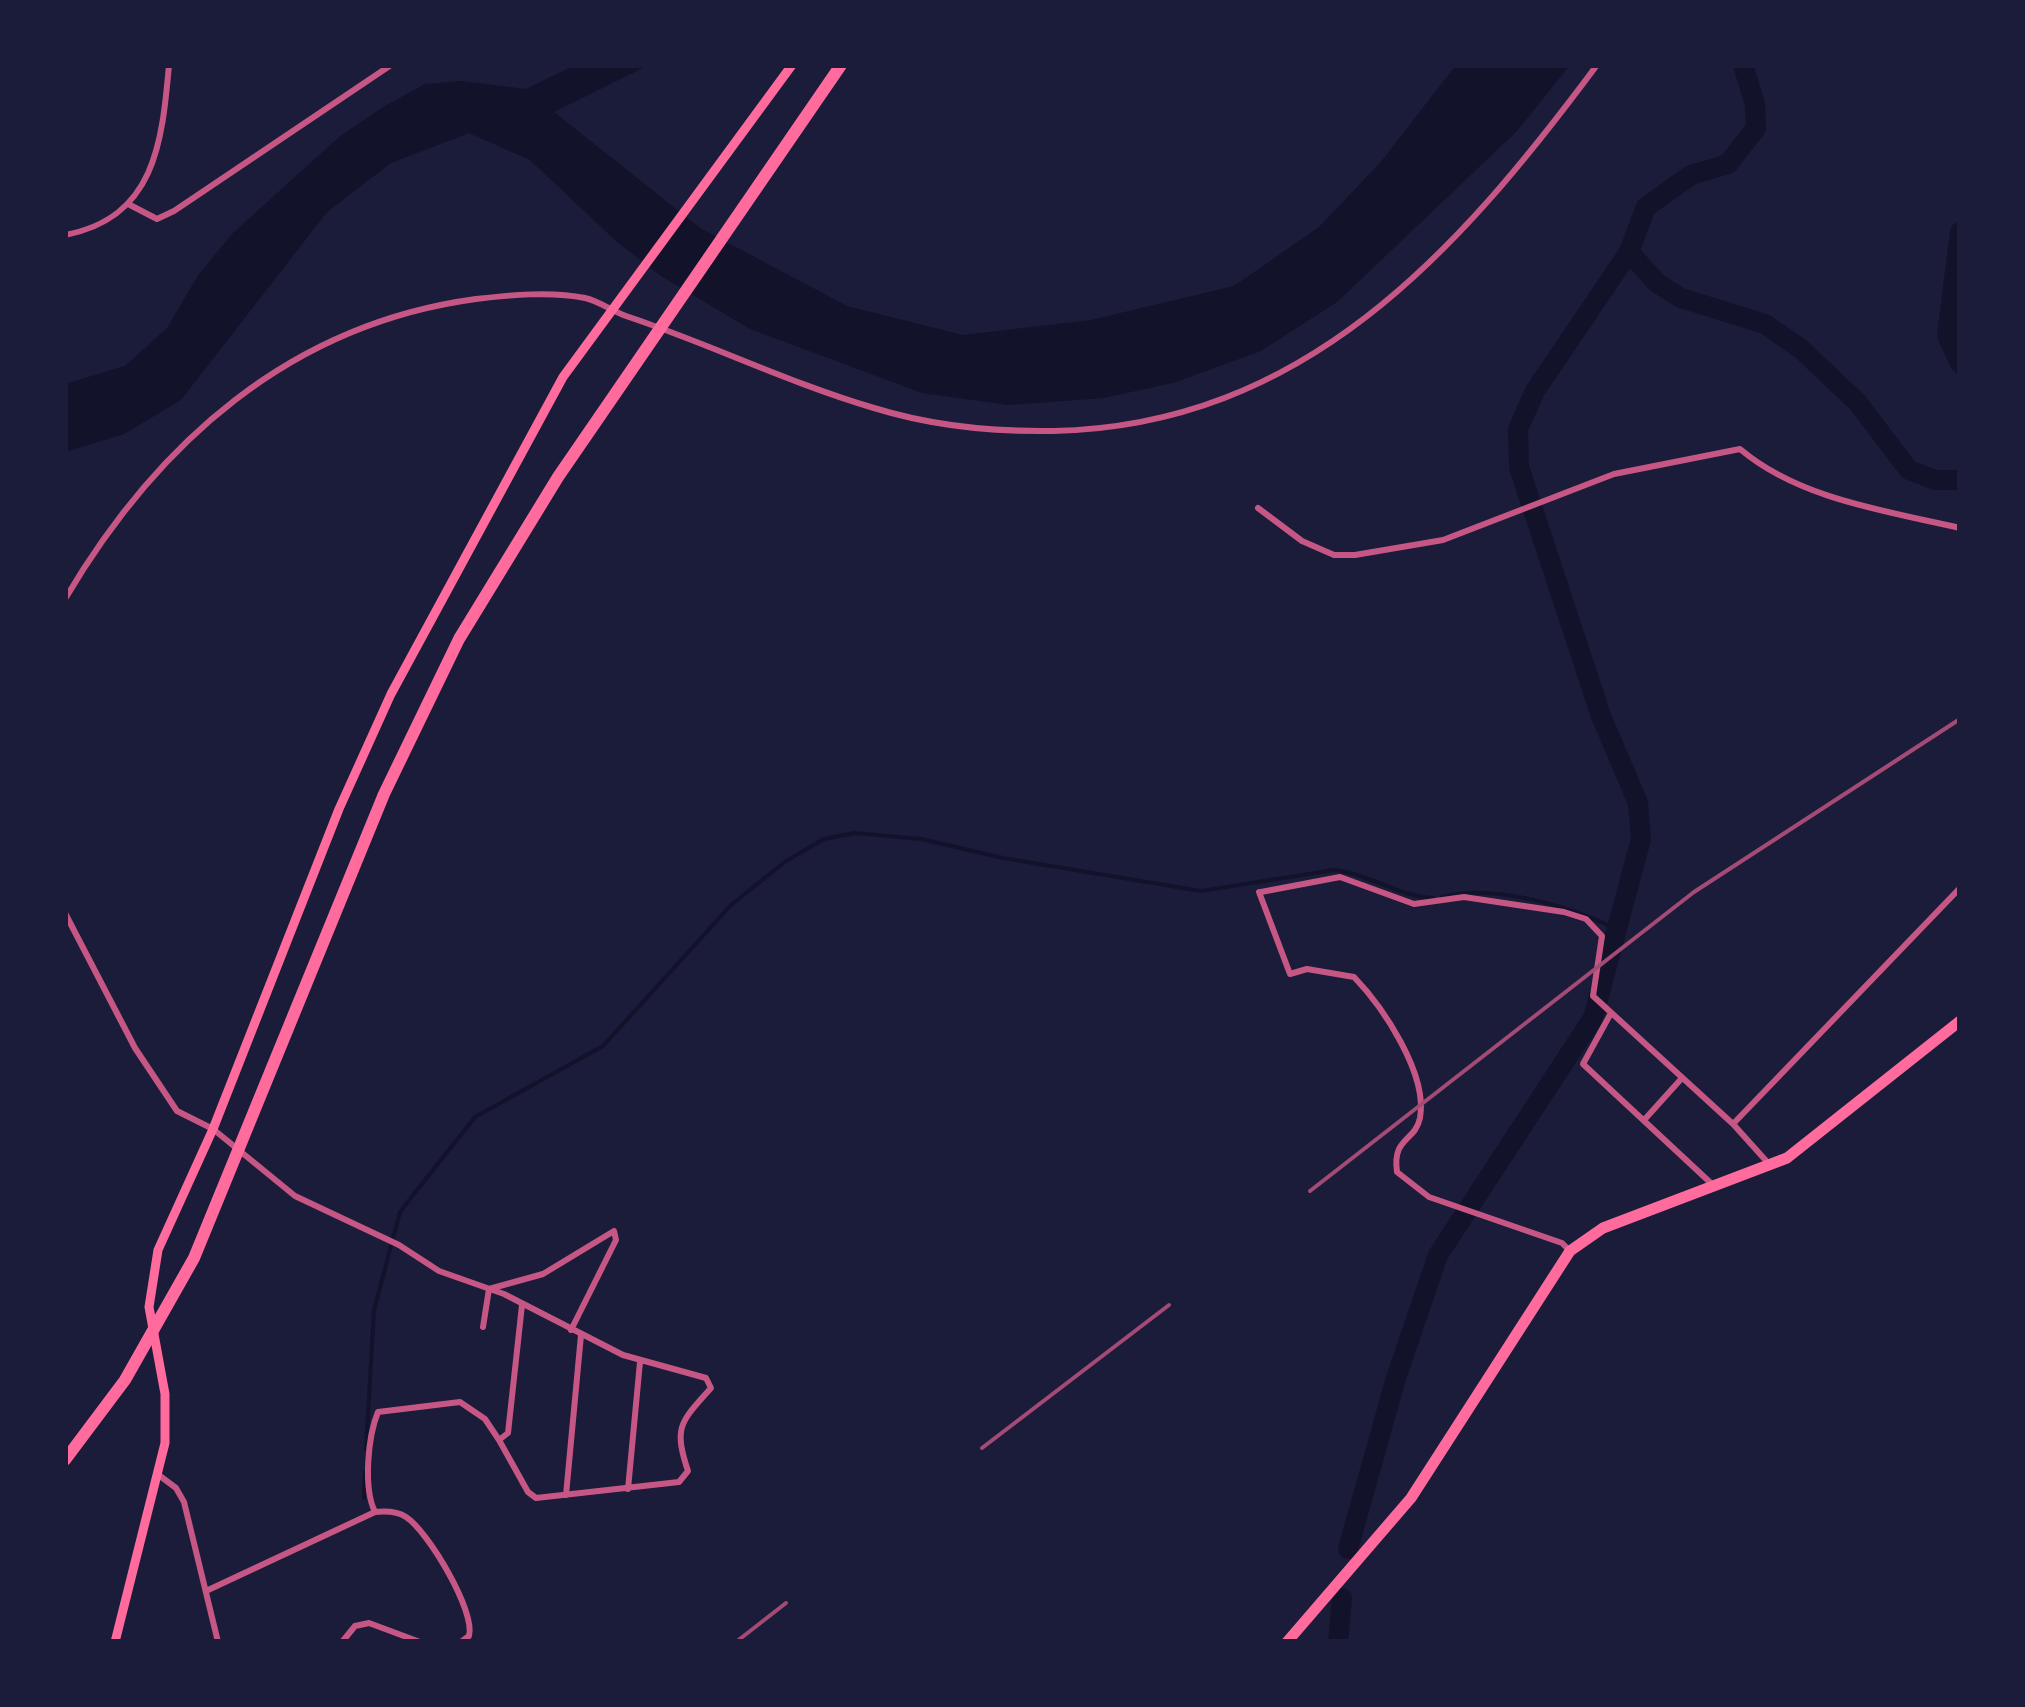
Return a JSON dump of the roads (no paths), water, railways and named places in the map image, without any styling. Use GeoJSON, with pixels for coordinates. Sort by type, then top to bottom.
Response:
{"type":"FeatureCollection","features":[{"type":"Feature","properties":{"kind":"highway"},"geometry":{"type":"LineString","coordinates":[[65,1460],[125,1380],[194,1258],[384,794],[459,639],[558,478],[841,65]]}},
{"type":"Feature","properties":{"kind":"highway"},"geometry":{"type":"LineString","coordinates":[[1287,1642],[1411,1498],[1570,1250],[1603,1228],[1771,1166],[1807,1146],[1960,1021]]}},
{"type":"Feature","properties":{"kind":"main road"},"geometry":{"type":"LineString","coordinates":[[114,1642],[160,1476],[165,1394],[149,1307],[150,1282],[166,1232],[213,1129],[338,809],[390,694],[563,377],[792,65]]}},
{"type":"Feature","properties":{"kind":"street"},"geometry":{"type":"LineString","coordinates":[[65,235],[103,226],[130,205],[154,154],[165,114],[169,65]]}},
{"type":"Feature","properties":{"kind":"street"},"geometry":{"type":"LineString","coordinates":[[130,205],[156,219],[174,211],[391,65]]}},
{"type":"Feature","properties":{"kind":"street"},"geometry":{"type":"LineString","coordinates":[[65,599],[106,531],[150,477],[206,423],[260,382],[318,349],[372,324],[433,305],[500,296],[589,298],[610,310],[813,390],[952,426],[1080,430],[1181,415],[1239,396],[1309,360],[1358,326],[1426,267],[1493,196],[1597,65]]}},
{"type":"Feature","properties":{"kind":"street"},"geometry":{"type":"LineString","coordinates":[[1258,508],[1302,540],[1344,555],[1443,540],[1548,496],[1614,474],[1740,449],[1763,468],[1793,483],[1960,528]]}},
{"type":"Feature","properties":{"kind":"street"},"geometry":{"type":"LineString","coordinates":[[1570,1250],[1562,1242],[1429,1197],[1397,1172],[1395,1155],[1399,1144],[1418,1124],[1420,1115],[1414,1076],[1391,1025],[1354,977],[1307,969],[1290,974],[1260,892],[1340,877],[1414,904],[1464,897],[1564,912],[1586,920],[1602,936],[1593,996],[1733,1124],[1771,1166]]}},
{"type":"Feature","properties":{"kind":"street"},"geometry":{"type":"LineString","coordinates":[[1733,1124],[1960,888]]}},
{"type":"Feature","properties":{"kind":"street"},"geometry":{"type":"LineString","coordinates":[[65,913],[135,1048],[177,1111],[213,1129],[295,1196],[399,1245],[439,1271],[489,1288],[640,1362],[706,1378],[711,1388],[679,1429],[686,1478],[536,1498],[528,1492],[484,1419],[460,1402],[378,1412],[372,1424],[370,1476],[370,1502],[375,1512]]}},
{"type":"Feature","properties":{"kind":"street"},"geometry":{"type":"LineString","coordinates":[[1609,1011],[1583,1064],[1712,1180],[1714,1187]]}},
{"type":"Feature","properties":{"kind":"street"},"geometry":{"type":"LineString","coordinates":[[1645,1119],[1682,1078]]}},
{"type":"Feature","properties":{"kind":"street"},"geometry":{"type":"LineString","coordinates":[[489,1288],[543,1274],[614,1231],[616,1240],[571,1330]]}},
{"type":"Feature","properties":{"kind":"street"},"geometry":{"type":"LineString","coordinates":[[483,1327],[489,1288]]}},
{"type":"Feature","properties":{"kind":"street"},"geometry":{"type":"LineString","coordinates":[[499,1440],[508,1433],[522,1305]]}},
{"type":"Feature","properties":{"kind":"street"},"geometry":{"type":"LineString","coordinates":[[566,1494],[581,1335]]}},
{"type":"Feature","properties":{"kind":"street"},"geometry":{"type":"LineString","coordinates":[[628,1488],[640,1362]]}},
{"type":"Feature","properties":{"kind":"street"},"geometry":{"type":"LineString","coordinates":[[160,1476],[176,1488],[184,1502],[218,1642]]}},
{"type":"Feature","properties":{"kind":"street"},"geometry":{"type":"LineString","coordinates":[[206,1592],[375,1512],[402,1514],[415,1524],[440,1560],[470,1616],[469,1636],[461,1642]]}},
{"type":"Feature","properties":{"kind":"street"},"geometry":{"type":"LineString","coordinates":[[342,1642],[354,1626],[369,1623],[420,1642]]}},
{"type":"Feature","properties":{"kind":"waterway"},"geometry":{"type":"LineString","coordinates":[[1348,1549],[1396,1378],[1438,1255],[1593,1018],[1641,839],[1638,803],[1601,716],[1519,467],[1518,429],[1535,391],[1629,252],[1646,207],[1691,175],[1728,164],[1756,128],[1755,104],[1743,65]]}},
{"type":"Feature","properties":{"kind":"waterway"},"geometry":{"type":"LineString","coordinates":[[1960,232],[1947,335],[1960,364]]}},
{"type":"Feature","properties":{"kind":"waterway"},"geometry":{"type":"LineString","coordinates":[[1629,252],[1657,283],[1681,298],[1765,324],[1801,349],[1857,402],[1909,470],[1935,480],[1960,480]]}},
{"type":"Feature","properties":{"kind":"waterway"},"geometry":{"type":"LineString","coordinates":[[366,1449],[374,1310],[400,1212],[475,1117],[603,1046],[731,905],[786,861],[824,839],[854,833],[921,839],[1003,858],[1201,891],[1334,870],[1433,898]]}},
{"type":"Feature","properties":{"kind":"waterway"},"geometry":{"type":"LineString","coordinates":[[1442,897],[1484,893],[1530,899],[1577,912],[1616,929]]}},
{"type":"Feature","properties":{"kind":"waterway"},"geometry":{"type":"LineString","coordinates":[[364,1498],[365,1473]]}},
{"type":"Feature","properties":{"kind":"waterway"},"geometry":{"type":"LineString","coordinates":[[1338,1642],[1342,1598]]}},
{"type":"Feature","properties":{"kind":"railway"},"geometry":{"type":"LineString","coordinates":[[1310,1191],[1694,892],[1960,719]]}},
{"type":"Feature","properties":{"kind":"railway"},"geometry":{"type":"LineString","coordinates":[[982,1448],[1169,1305]]}},
{"type":"Feature","properties":{"kind":"railway"},"geometry":{"type":"LineString","coordinates":[[736,1642],[786,1603]]}}]}
